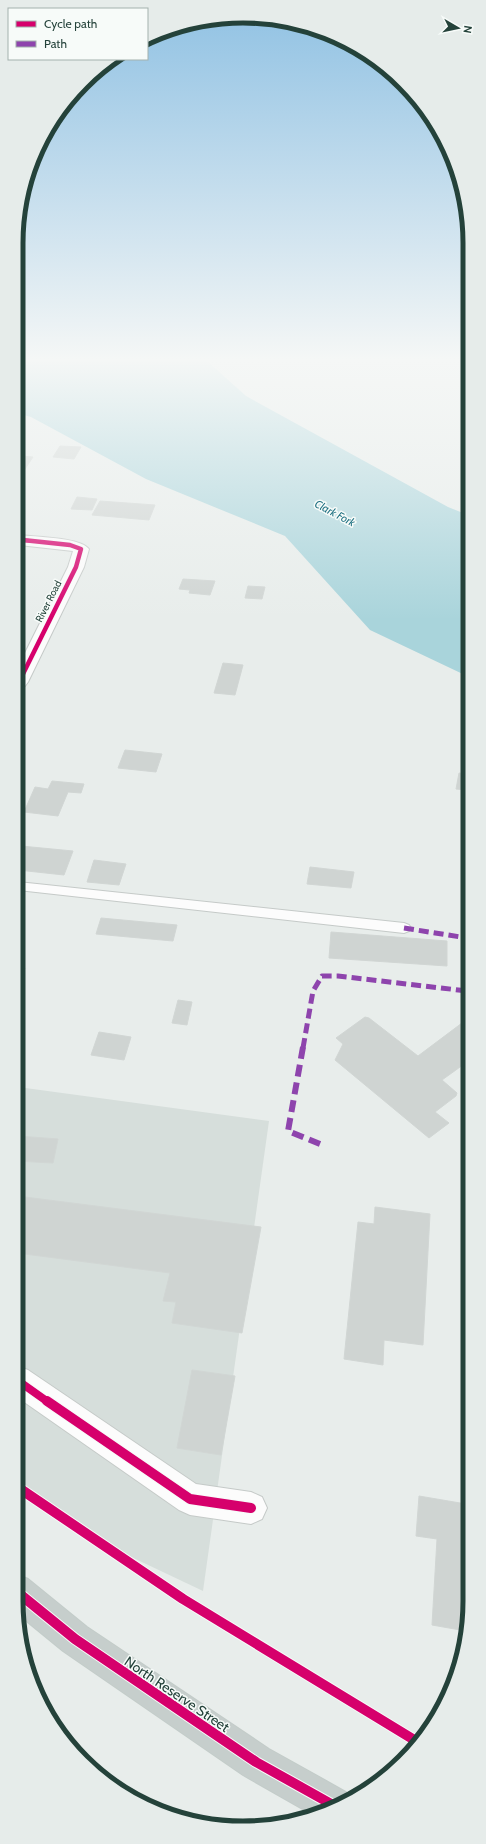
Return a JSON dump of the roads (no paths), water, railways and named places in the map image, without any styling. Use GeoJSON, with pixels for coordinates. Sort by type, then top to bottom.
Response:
{"type":"FeatureCollection","features":[{"type":"Feature","properties":{"kind":"highway","name":"North Reserve Street"},"geometry":{"type":"LineString","coordinates":[[23,1596],[75,1639],[256,1762],[329,1803]]}},
{"type":"Feature","properties":{"kind":"street","name":"River Road"},"geometry":{"type":"LineString","coordinates":[[23,540],[70,545],[81,549],[76,567],[23,674]]}},
{"type":"Feature","properties":{"kind":"street"},"geometry":{"type":"LineString","coordinates":[[23,1384],[190,1499],[251,1508]]}},
{"type":"Feature","properties":{"kind":"lane"},"geometry":{"type":"LineString","coordinates":[[23,887],[404,928]]}},
{"type":"Feature","properties":{"kind":"water","name":"Clark Fork"},"geometry":{"type":"Polygon","coordinates":[[[87,447],[339,447],[448,507],[463,513],[463,674],[370,630],[285,536],[146,479],[87,447]]]}}]}
